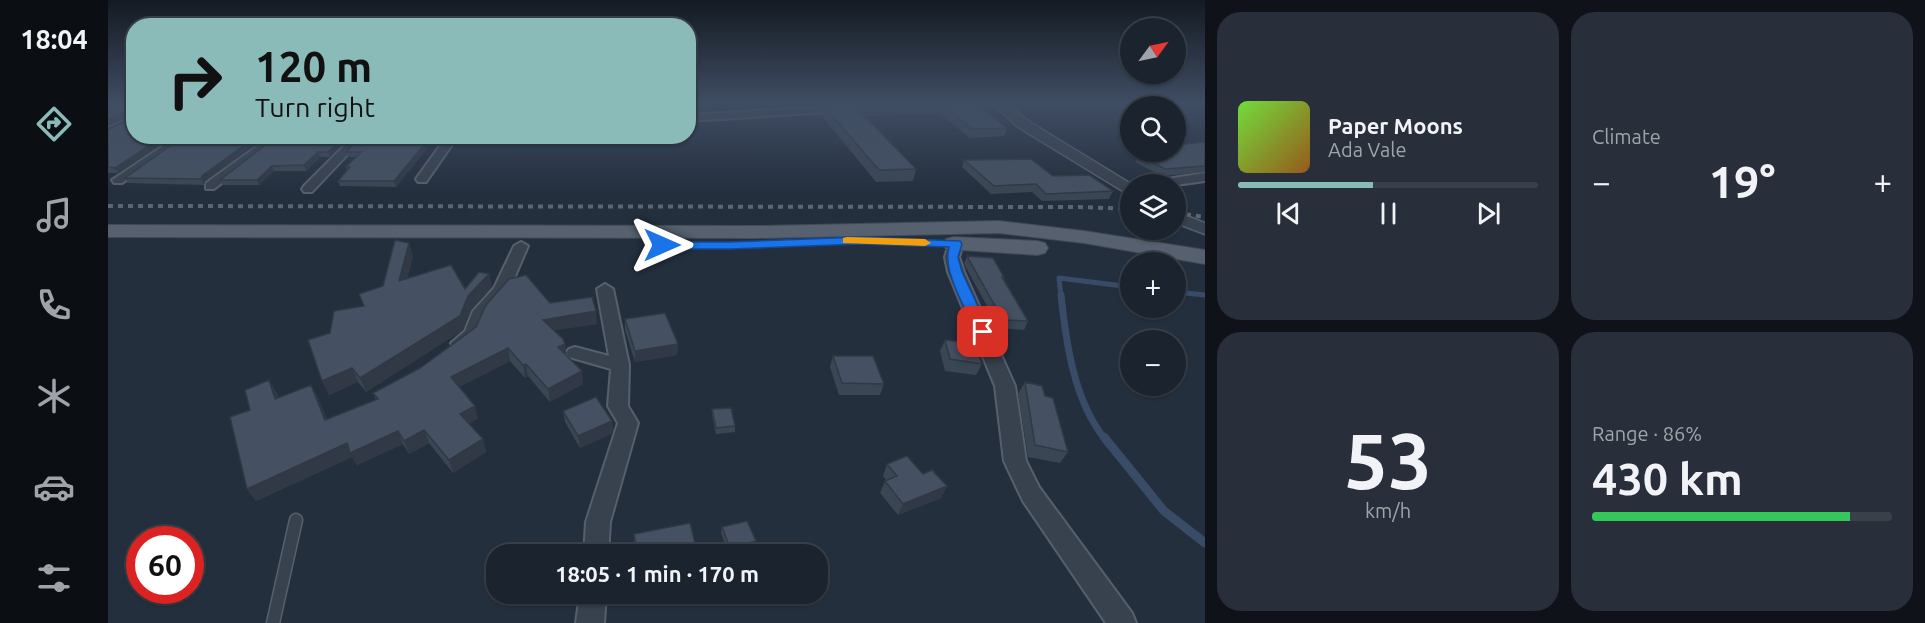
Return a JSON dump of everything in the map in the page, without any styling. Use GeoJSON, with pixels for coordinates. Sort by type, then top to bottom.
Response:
{"type":"FeatureCollection","features":[{"type":"Feature","properties":{"kind":"main road"},"geometry":{"type":"LineString","coordinates":[[108,231],[756,232],[999,227],[1084,237],[1205,257]]}},
{"type":"Feature","properties":{"kind":"main road"},"geometry":{"type":"LineString","coordinates":[[108,245],[730,245],[860,240],[1095,252],[1205,266]]}},
{"type":"Feature","properties":{"kind":"street"},"geometry":{"type":"LineString","coordinates":[[1036,132],[1120,183]]}},
{"type":"Feature","properties":{"kind":"street"},"geometry":{"type":"LineString","coordinates":[[118,180],[174,144]]}},
{"type":"Feature","properties":{"kind":"street"},"geometry":{"type":"LineString","coordinates":[[210,186],[267,144]]}},
{"type":"Feature","properties":{"kind":"street"},"geometry":{"type":"LineString","coordinates":[[308,189],[352,144]]}},
{"type":"Feature","properties":{"kind":"street"},"geometry":{"type":"LineString","coordinates":[[422,179],[447,144]]}},
{"type":"Feature","properties":{"kind":"street"},"geometry":{"type":"LineString","coordinates":[[1186,180],[1205,177]]}},
{"type":"Feature","properties":{"kind":"street"},"geometry":{"type":"LineString","coordinates":[[1186,221],[1205,229]]}},
{"type":"Feature","properties":{"kind":"street"},"geometry":{"type":"LineString","coordinates":[[956,244],[952,257],[956,272],[1005,386],[1016,461],[1031,494],[1122,623]]}},
{"type":"Feature","properties":{"kind":"street"},"geometry":{"type":"LineString","coordinates":[[444,354],[472,334],[479,315],[501,290],[521,246]]}},
{"type":"Feature","properties":{"kind":"street"},"geometry":{"type":"LineString","coordinates":[[597,544],[598,522],[628,423],[618,406],[620,365],[605,289]]}},
{"type":"Feature","properties":{"kind":"street"},"geometry":{"type":"LineString","coordinates":[[575,353],[620,365]]}},
{"type":"Feature","properties":{"kind":"street"},"geometry":{"type":"LineString","coordinates":[[590,623],[592,604]]}},
{"type":"Feature","properties":{"kind":"lane"},"geometry":{"type":"LineString","coordinates":[[273,623],[296,520]]}},
{"type":"Feature","properties":{"kind":"building"},"geometry":{"type":"Polygon","coordinates":[[[108,132],[126,132],[126,144],[151,144],[115,168],[108,167],[108,132]]]}},
{"type":"Feature","properties":{"kind":"building"},"geometry":{"type":"Polygon","coordinates":[[[846,132],[880,132],[916,169],[879,170],[846,132]]]}},
{"type":"Feature","properties":{"kind":"building"},"geometry":{"type":"Polygon","coordinates":[[[1205,143],[1205,166],[1165,169],[1152,162],[1186,162],[1186,144],[1205,143]]]}},
{"type":"Feature","properties":{"kind":"building"},"geometry":{"type":"Polygon","coordinates":[[[173,144],[246,144],[201,179],[125,178],[173,144]]]}},
{"type":"Feature","properties":{"kind":"building"},"geometry":{"type":"Polygon","coordinates":[[[267,144],[336,144],[328,152],[318,152],[304,165],[272,166],[257,180],[220,180],[267,144]]]}},
{"type":"Feature","properties":{"kind":"building"},"geometry":{"type":"Polygon","coordinates":[[[354,144],[425,144],[394,181],[338,181],[350,167],[346,167],[361,152],[346,152],[354,144]]]}},
{"type":"Feature","properties":{"kind":"building"},"geometry":{"type":"Polygon","coordinates":[[[1031,159],[1053,176],[1089,175],[1113,191],[1046,194],[1036,184],[994,186],[964,160],[1031,159]]]}},
{"type":"Feature","properties":{"kind":"building"},"geometry":{"type":"Polygon","coordinates":[[[395,240],[409,243],[399,281],[451,265],[465,289],[479,272],[489,274],[468,296],[460,316],[360,378],[352,368],[322,381],[308,340],[330,333],[334,311],[364,306],[359,294],[383,286],[395,240]]]}},
{"type":"Feature","properties":{"kind":"building"},"geometry":{"type":"Polygon","coordinates":[[[967,256],[993,258],[1028,321],[1003,320],[967,256]]]}},
{"type":"Feature","properties":{"kind":"building"},"geometry":{"type":"Polygon","coordinates":[[[526,275],[550,303],[592,297],[596,311],[543,320],[563,339],[565,344],[558,347],[582,371],[548,389],[508,348],[451,377],[475,406],[460,414],[483,439],[449,460],[424,430],[404,441],[398,431],[350,453],[347,443],[247,489],[230,417],[250,410],[245,390],[269,380],[275,399],[311,385],[325,420],[378,399],[373,393],[420,368],[476,327],[486,305],[509,279],[526,275]]]}},
{"type":"Feature","properties":{"kind":"building"},"geometry":{"type":"Polygon","coordinates":[[[665,313],[678,344],[635,351],[625,319],[665,313]]]}},
{"type":"Feature","properties":{"kind":"building"},"geometry":{"type":"Polygon","coordinates":[[[945,340],[975,343],[982,364],[950,359],[945,340]]]}},
{"type":"Feature","properties":{"kind":"building"},"geometry":{"type":"Polygon","coordinates":[[[833,356],[873,356],[884,384],[842,383],[833,356]]]}},
{"type":"Feature","properties":{"kind":"building"},"geometry":{"type":"Polygon","coordinates":[[[1025,382],[1042,386],[1045,396],[1053,398],[1068,452],[1035,445],[1025,382]]]}},
{"type":"Feature","properties":{"kind":"building"},"geometry":{"type":"Polygon","coordinates":[[[596,397],[612,421],[578,436],[563,411],[596,397]]]}},
{"type":"Feature","properties":{"kind":"building"},"geometry":{"type":"Polygon","coordinates":[[[731,408],[735,426],[716,428],[712,409],[731,408]]]}},
{"type":"Feature","properties":{"kind":"building"},"geometry":{"type":"Polygon","coordinates":[[[907,456],[923,474],[932,470],[947,486],[903,504],[885,481],[897,476],[887,464],[907,456]]]}},
{"type":"Feature","properties":{"kind":"building"},"geometry":{"type":"Polygon","coordinates":[[[747,521],[756,541],[728,544],[722,527],[747,521]]]}},
{"type":"Feature","properties":{"kind":"building"},"geometry":{"type":"Polygon","coordinates":[[[690,523],[695,544],[636,544],[634,534],[690,523]]]}},
{"type":"Feature","properties":{"kind":"waterway"},"geometry":{"type":"LineString","coordinates":[[1061,297],[1059,278],[1120,286]]}},
{"type":"Feature","properties":{"kind":"waterway"},"geometry":{"type":"LineString","coordinates":[[1186,293],[1205,295]]}},
{"type":"Feature","properties":{"kind":"waterway"},"geometry":{"type":"LineString","coordinates":[[1061,295],[1073,371],[1086,407],[1094,424],[1105,439]]}},
{"type":"Feature","properties":{"kind":"waterway"},"geometry":{"type":"LineString","coordinates":[[1104,437],[1164,511],[1205,543]]}},
{"type":"Feature","properties":{"kind":"railway"},"geometry":{"type":"LineString","coordinates":[[108,206],[1120,209]]}},
{"type":"Feature","properties":{"kind":"railway"},"geometry":{"type":"LineString","coordinates":[[1186,214],[1205,217]]}},
{"type":"Feature","properties":{"kind":"slow traffic"},"geometry":{"type":"LineString","coordinates":[[847,241],[881,240],[925,243]]}},
{"type":"Feature","properties":{"kind":"route"},"geometry":{"type":"LineString","coordinates":[[662,245],[860,240],[956,244],[952,257],[956,272],[983,332]]}}]}
